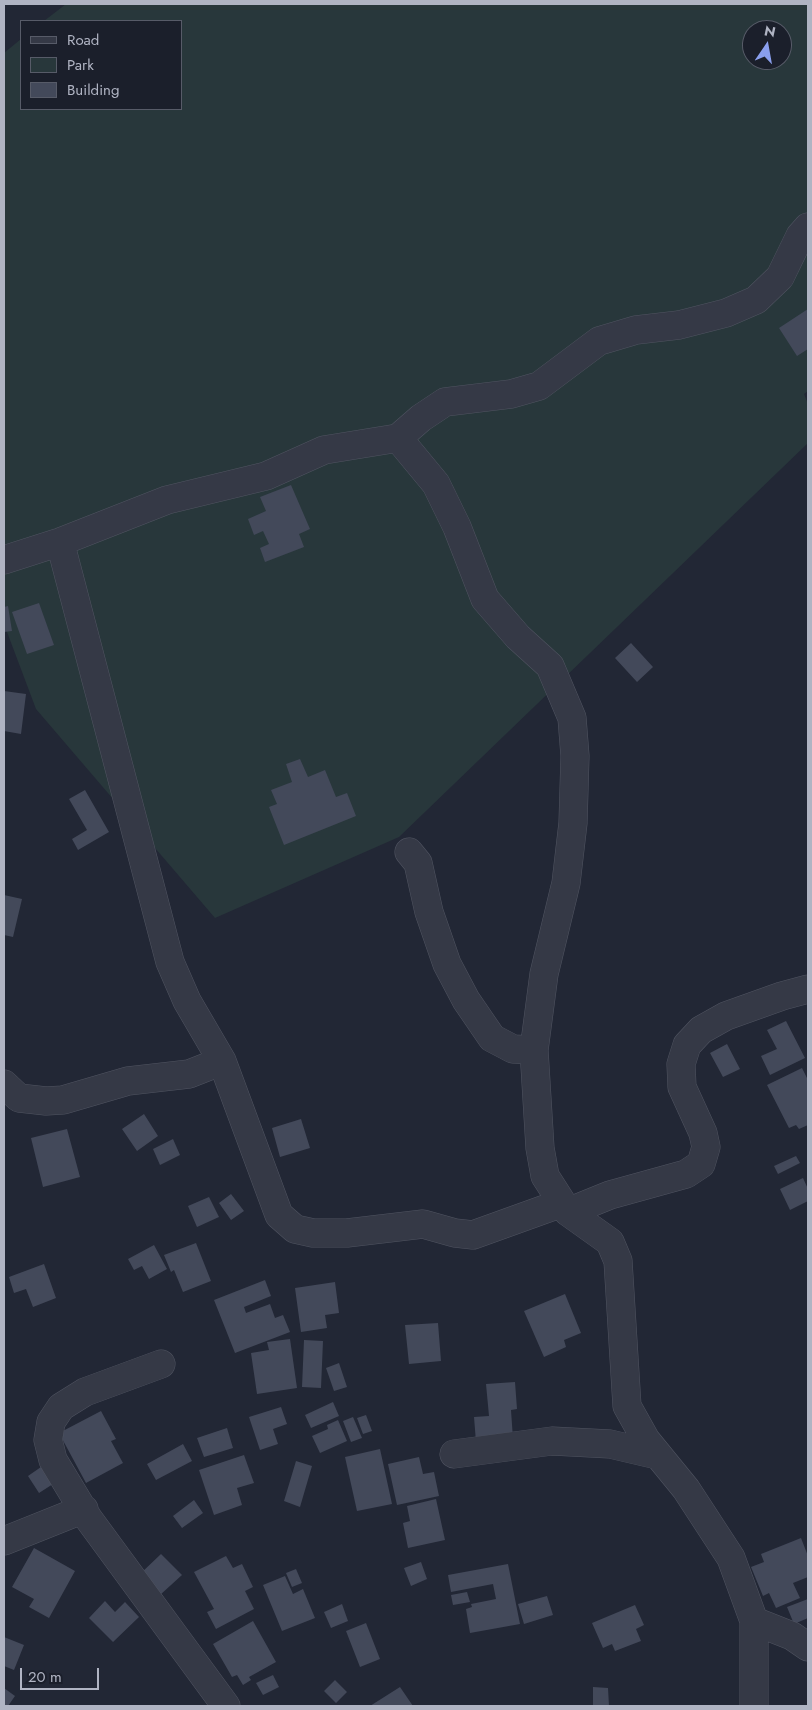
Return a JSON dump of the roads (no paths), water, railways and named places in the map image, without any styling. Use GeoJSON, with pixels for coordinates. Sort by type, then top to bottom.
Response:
{"type":"FeatureCollection","features":[{"type":"Feature","properties":{"kind":"street"},"geometry":{"type":"LineString","coordinates":[[4,560],[60,542],[167,500],[266,476],[324,450],[398,438],[445,402],[511,394],[539,386],[599,341],[636,330],[679,325],[726,313],[756,300],[780,277],[800,236],[808,227]]}},
{"type":"Feature","properties":{"kind":"street"},"geometry":{"type":"LineString","coordinates":[[398,438],[436,484],[457,527],[485,599],[518,637],[550,666],[572,718],[575,756],[573,823],[566,883],[544,974],[534,1050],[540,1148],[543,1167],[545,1176],[565,1208],[610,1242],[618,1262],[627,1406],[646,1440],[686,1490],[731,1558],[754,1621],[754,1706]]}},
{"type":"Feature","properties":{"kind":"street"},"geometry":{"type":"LineString","coordinates":[[60,542],[170,962],[187,1001],[222,1061],[279,1214],[295,1229],[313,1233],[347,1233],[423,1224],[455,1233],[474,1235],[686,1174],[701,1164],[706,1147],[703,1133],[682,1087],[681,1064],[687,1046],[701,1030],[726,1016],[808,989]]}},
{"type":"Feature","properties":{"kind":"street"},"geometry":{"type":"LineString","coordinates":[[409,852],[418,863],[429,912],[447,964],[466,1000],[492,1038],[513,1049],[534,1050]]}},
{"type":"Feature","properties":{"kind":"street"},"geometry":{"type":"LineString","coordinates":[[4,1084],[19,1098],[46,1101],[63,1100],[128,1081],[189,1074],[222,1061]]}},
{"type":"Feature","properties":{"kind":"street"},"geometry":{"type":"LineString","coordinates":[[161,1364],[85,1392],[61,1407],[51,1422],[48,1440],[53,1460],[84,1509],[226,1706]]}},
{"type":"Feature","properties":{"kind":"street"},"geometry":{"type":"LineString","coordinates":[[454,1454],[552,1441],[610,1444],[657,1455]]}},
{"type":"Feature","properties":{"kind":"street"},"geometry":{"type":"LineString","coordinates":[[4,1541],[84,1509]]}},
{"type":"Feature","properties":{"kind":"street"},"geometry":{"type":"LineString","coordinates":[[754,1621],[803,1639]]}}]}
